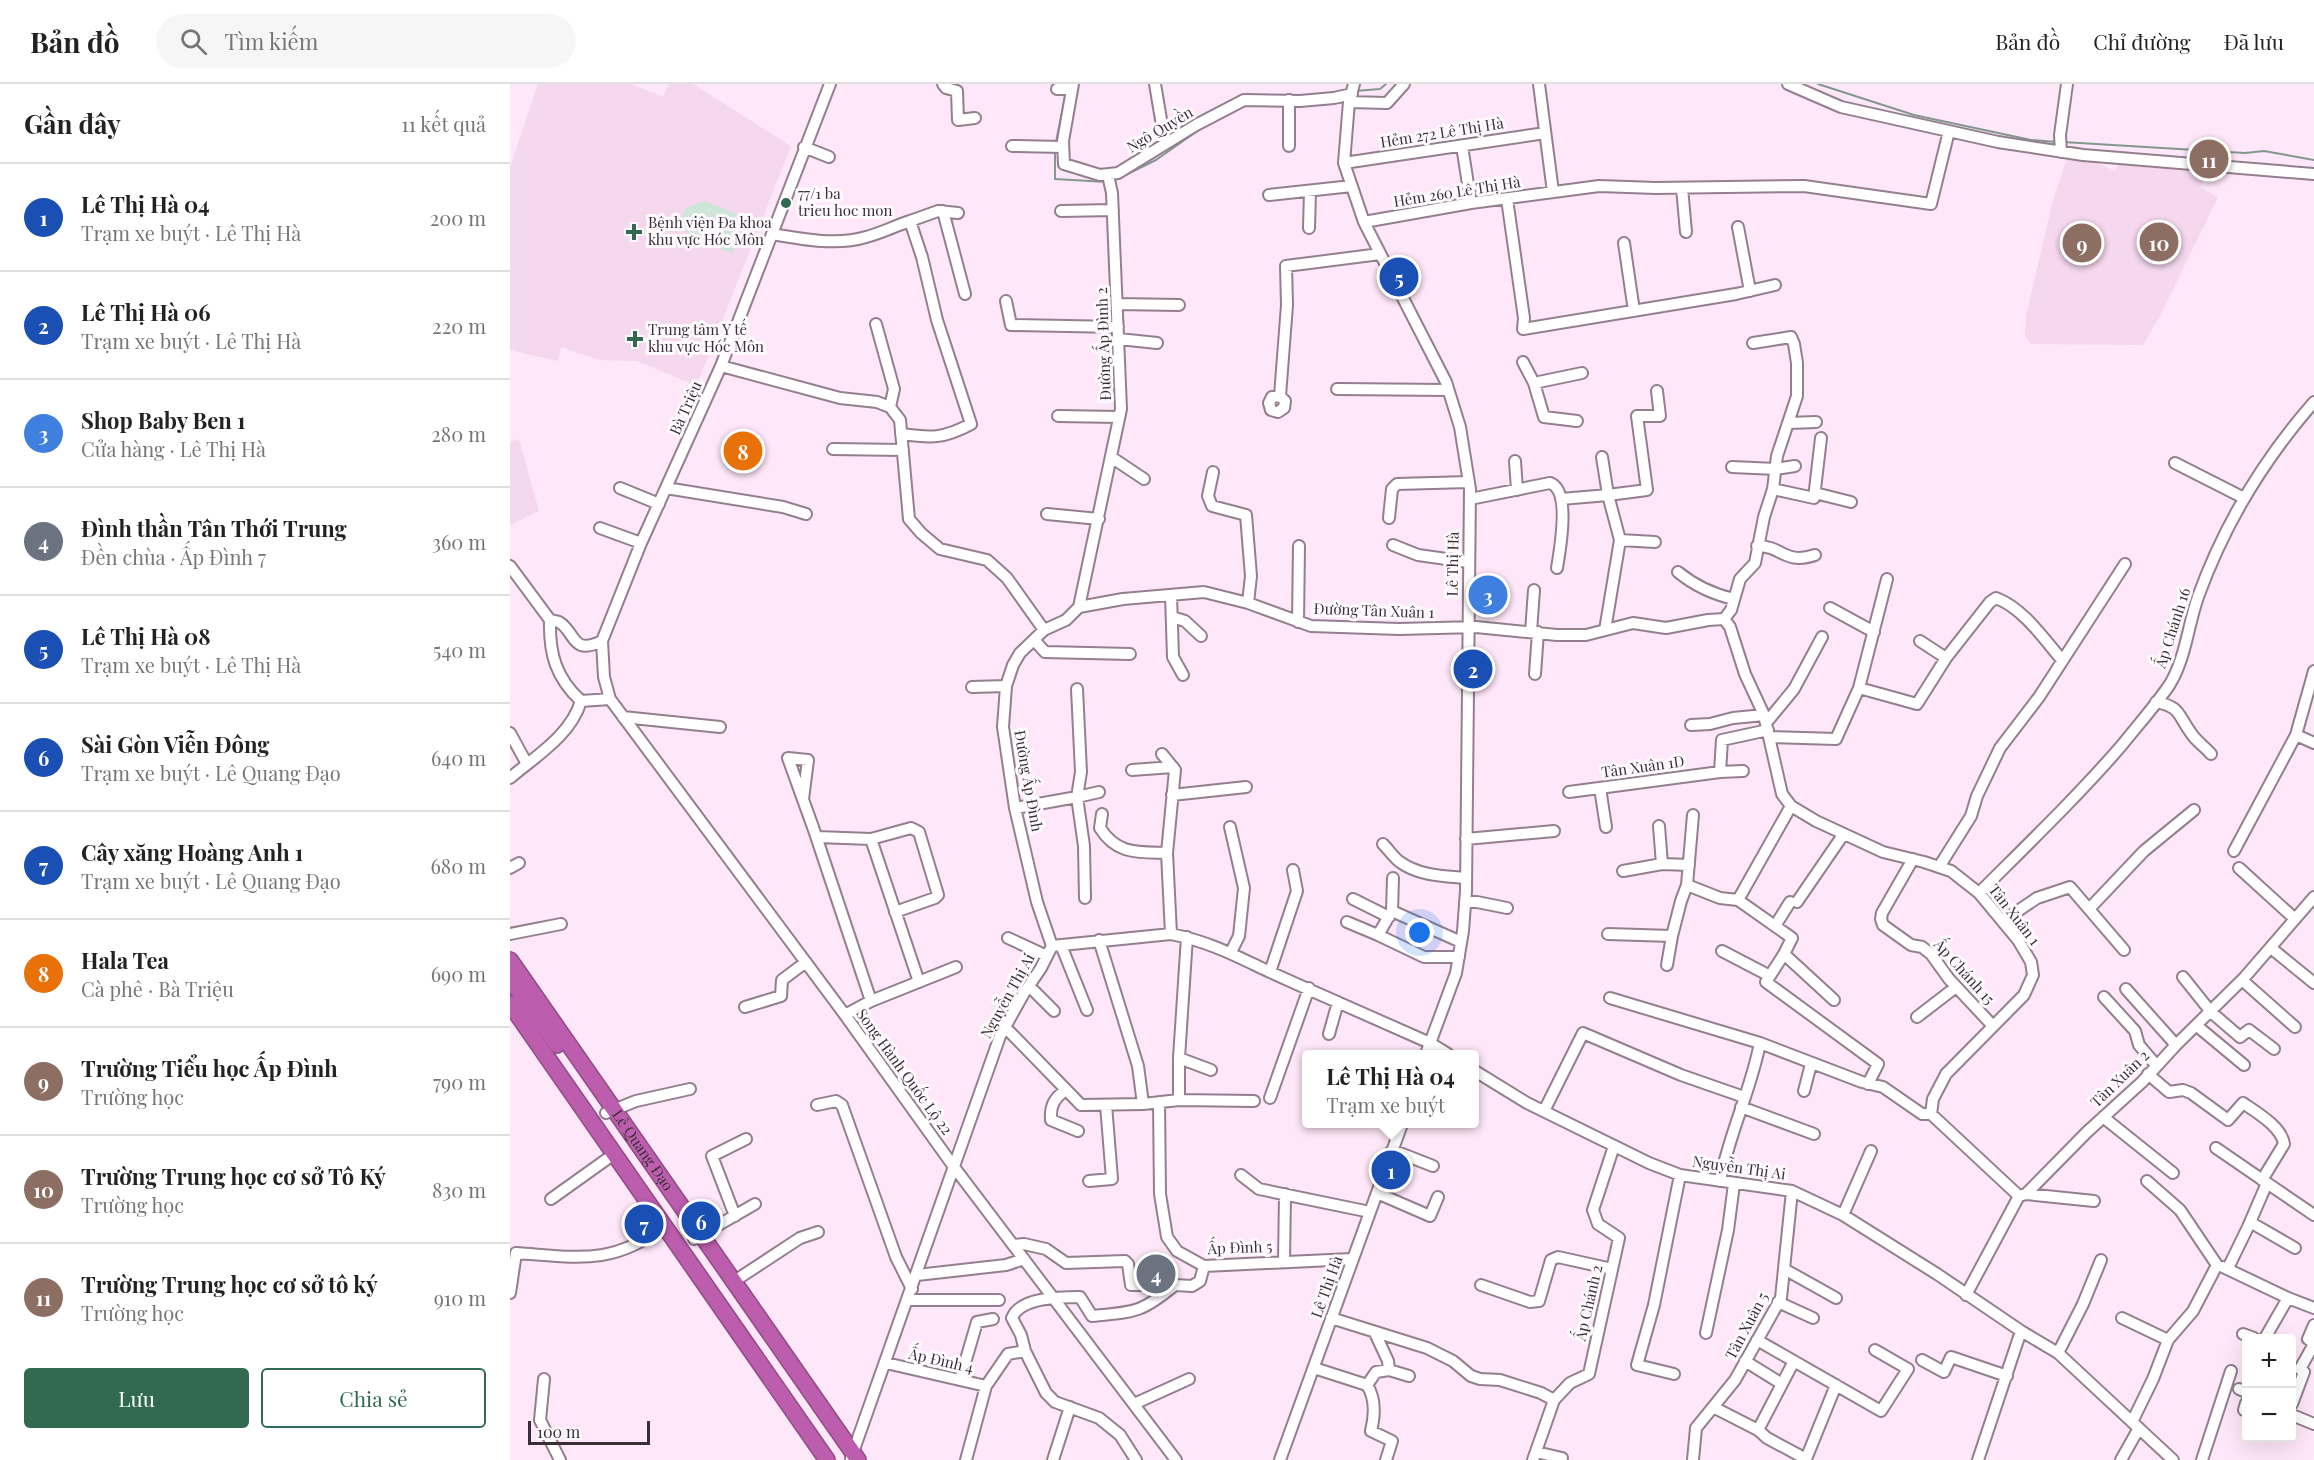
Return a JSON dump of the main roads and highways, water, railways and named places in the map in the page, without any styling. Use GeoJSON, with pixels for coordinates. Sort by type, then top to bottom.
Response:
{"type":"FeatureCollection","features":[{"type":"Feature","properties":{"kind":"highway","name":"Lê Quang Đạo"},"geometry":{"type":"LineString","coordinates":[[510,960],[610,1111],[853,1458]]}},
{"type":"Feature","properties":{"kind":"highway","name":"Lê Quang Đạo"},"geometry":{"type":"LineString","coordinates":[[510,979],[610,1111]]}},
{"type":"Feature","properties":{"kind":"highway","name":"Lê Quang Đạo"},"geometry":{"type":"LineString","coordinates":[[510,1004],[660,1230],[818,1460]]}},
{"type":"Feature","properties":{"kind":"highway","name":"Lê Quang Đạo"},"geometry":{"type":"LineString","coordinates":[[510,1020],[611,1156]]}},
{"type":"Feature","properties":{"kind":"highway","name":"Lê Quang Đạo"},"geometry":{"type":"LineString","coordinates":[[660,1230],[827,1460]]}},
{"type":"Feature","properties":{"kind":"highway","name":"Lê Quang Đạo"},"geometry":{"type":"LineString","coordinates":[[698,1236],[733,1282],[853,1458]]}},
{"type":"Feature","properties":{"kind":"waterway"},"geometry":{"type":"LineString","coordinates":[[1355,91],[1380,89],[1386,84]]}},
{"type":"Feature","properties":{"kind":"waterway"},"geometry":{"type":"LineString","coordinates":[[1818,84],[1914,115],[2031,140],[2057,142]]}},
{"type":"Feature","properties":{"kind":"waterway"},"geometry":{"type":"LineString","coordinates":[[1056,142],[1066,92]]}},
{"type":"Feature","properties":{"kind":"waterway"},"geometry":{"type":"LineString","coordinates":[[1113,181],[1156,160],[1203,127]]}},
{"type":"Feature","properties":{"kind":"waterway"},"geometry":{"type":"LineString","coordinates":[[2063,142],[2245,153],[2264,151],[2314,160]]}},
{"type":"Feature","properties":{"kind":"waterway"},"geometry":{"type":"LineString","coordinates":[[1055,151],[1055,179],[1107,182]]}},
{"type":"Feature","properties":{"kind":"place","name":"Trường Trung học cơ sở tô ký"},"geometry":{"type":"Point","coordinates":[2209,159]}},
{"type":"Feature","properties":{"kind":"place","name":"77/1 ba trieu hoc mon"},"geometry":{"type":"Point","coordinates":[786,203]}},
{"type":"Feature","properties":{"kind":"place","name":"Bệnh viện Đa khoa khu vực Hóc Môn"},"geometry":{"type":"Point","coordinates":[634,232]}},
{"type":"Feature","properties":{"kind":"place","name":"Trường Trung học cơ sở Tô Ký"},"geometry":{"type":"Point","coordinates":[2159,242]}},
{"type":"Feature","properties":{"kind":"place","name":"Trường Tiểu học Ấp Đình"},"geometry":{"type":"Point","coordinates":[2082,243]}},
{"type":"Feature","properties":{"kind":"place","name":"Lê Thị Hà 08"},"geometry":{"type":"Point","coordinates":[1399,277]}},
{"type":"Feature","properties":{"kind":"place","name":"Trung tâm Y tế khu vực Hóc Môn"},"geometry":{"type":"Point","coordinates":[635,339]}},
{"type":"Feature","properties":{"kind":"place","name":"Hala Tea"},"geometry":{"type":"Point","coordinates":[743,451]}},
{"type":"Feature","properties":{"kind":"place","name":"Shop Baby Ben 1"},"geometry":{"type":"Point","coordinates":[1488,595]}},
{"type":"Feature","properties":{"kind":"place","name":"Lê Thị Hà 06"},"geometry":{"type":"Point","coordinates":[1473,669]}},
{"type":"Feature","properties":{"kind":"place","name":"Lê Thị Hà 04"},"geometry":{"type":"Point","coordinates":[1391,1170]}},
{"type":"Feature","properties":{"kind":"place","name":"Sài Gòn Viễn Đông"},"geometry":{"type":"Point","coordinates":[701,1221]}},
{"type":"Feature","properties":{"kind":"place","name":"Cây xăng Hoàng Anh 1"},"geometry":{"type":"Point","coordinates":[644,1224]}},
{"type":"Feature","properties":{"kind":"place","name":"Đình thần Tân Thới Trung"},"geometry":{"type":"Point","coordinates":[1156,1274]}}]}
